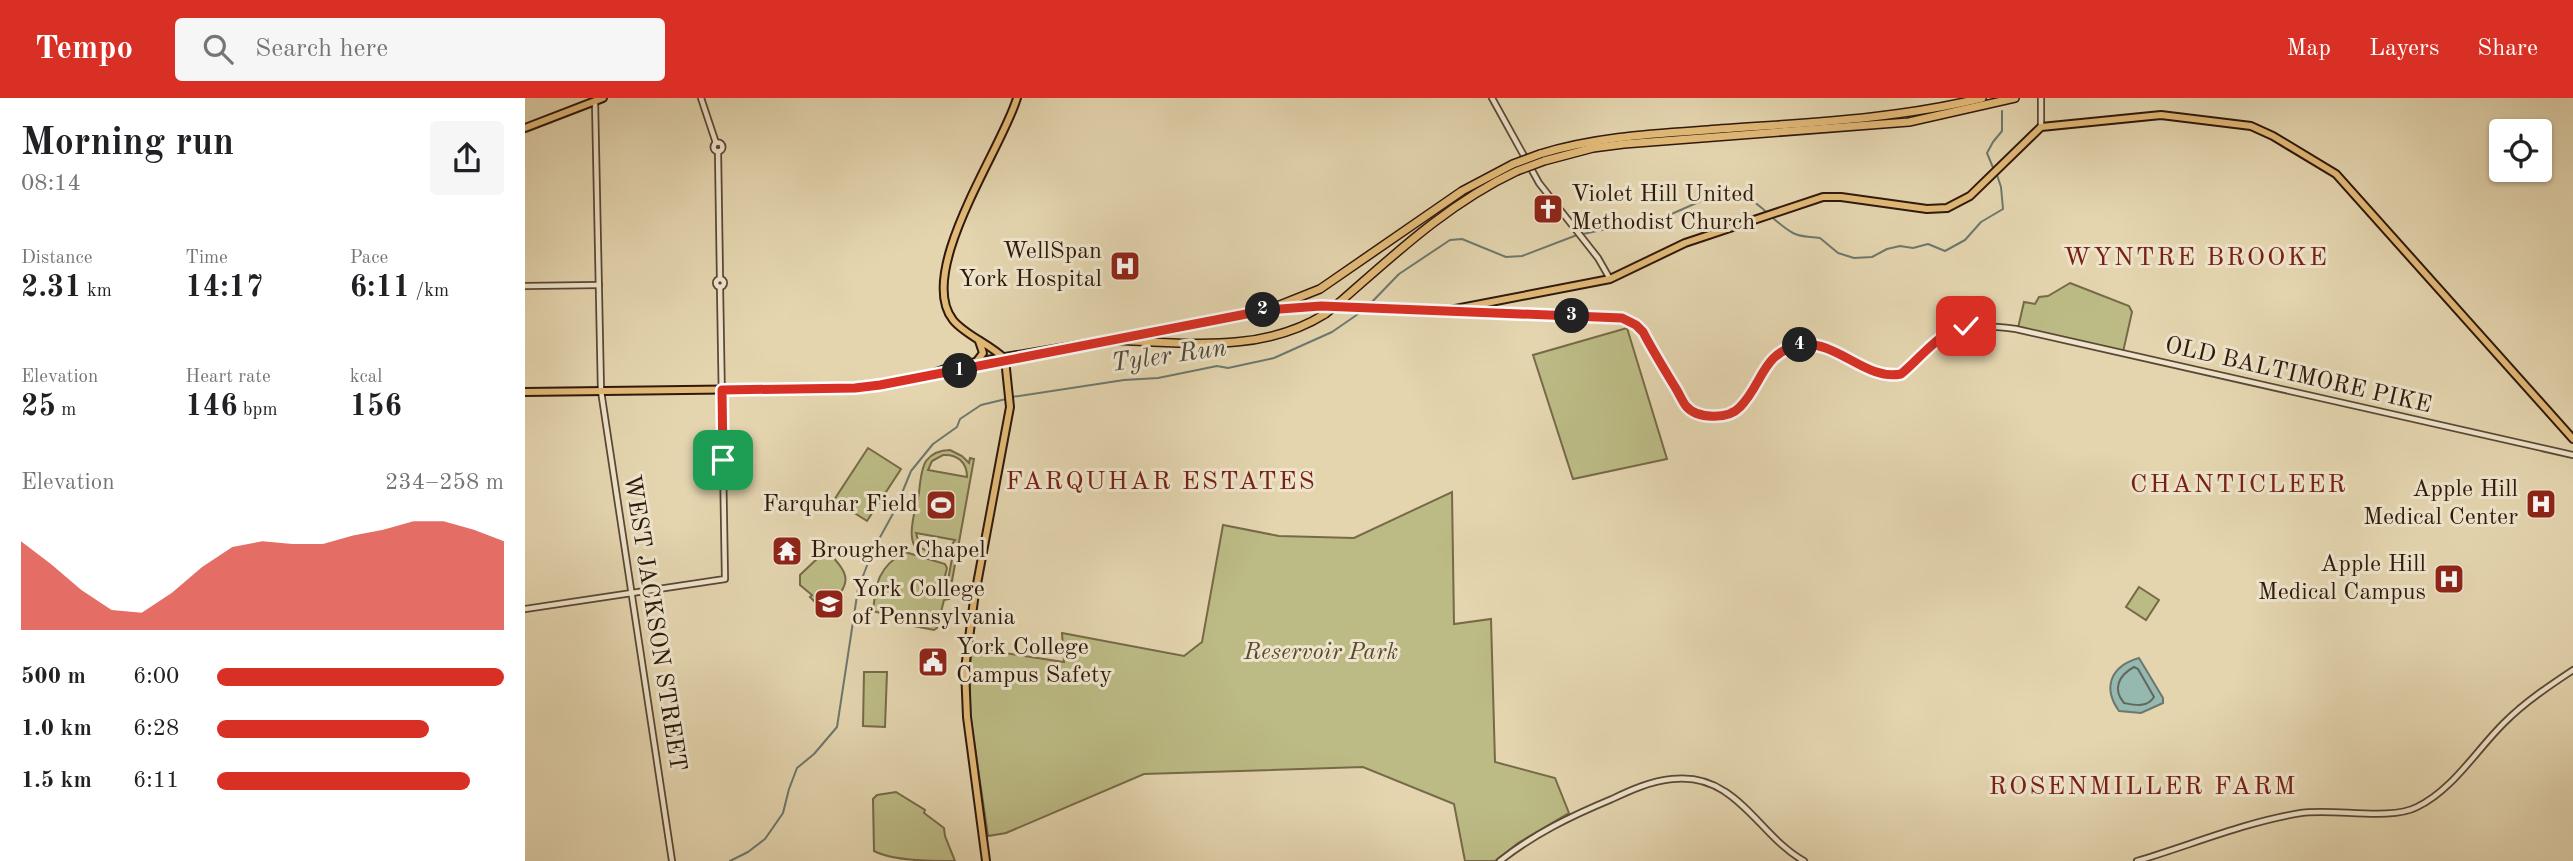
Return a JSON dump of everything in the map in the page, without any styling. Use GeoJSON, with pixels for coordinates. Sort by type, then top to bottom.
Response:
{"type":"FeatureCollection","features":[{"type":"Feature","properties":{"kind":"highway"},"geometry":{"type":"LineString","coordinates":[[1267,310],[1320,289],[1462,191],[1542,157],[1606,138],[1882,117],[1942,108],[1982,98]]}},
{"type":"Feature","properties":{"kind":"highway"},"geometry":{"type":"LineString","coordinates":[[1542,157],[1624,144],[1909,121],[2015,98]]}},
{"type":"Feature","properties":{"kind":"highway"},"geometry":{"type":"LineString","coordinates":[[1108,341],[1252,342],[1297,329],[1325,314],[1444,213],[1515,168]]}},
{"type":"Feature","properties":{"kind":"main road"},"geometry":{"type":"LineString","coordinates":[[525,128],[603,98]]}},
{"type":"Feature","properties":{"kind":"main road"},"geometry":{"type":"LineString","coordinates":[[986,861],[967,717],[965,669],[972,610],[1010,398],[1005,359],[960,327],[949,313],[945,292],[948,263],[964,210],[1007,127],[1017,98]]}},
{"type":"Feature","properties":{"kind":"main road"},"geometry":{"type":"LineString","coordinates":[[929,375],[975,362],[1108,341],[1267,310],[1313,306],[1451,310],[1610,279],[1685,243],[1812,200],[1839,196],[1937,210],[1963,201],[2041,127],[2161,115],[2241,123],[2261,130],[2336,174],[2573,439]]}},
{"type":"Feature","properties":{"kind":"main road"},"geometry":{"type":"LineString","coordinates":[[975,336],[983,353],[975,362]]}},
{"type":"Feature","properties":{"kind":"main road"},"geometry":{"type":"LineString","coordinates":[[525,392],[855,388],[993,364],[1005,359]]}},
{"type":"Feature","properties":{"kind":"street"},"geometry":{"type":"LineString","coordinates":[[525,609],[725,579],[720,287],[716,283],[720,279],[718,151],[714,148],[716,143],[701,98]]}},
{"type":"Feature","properties":{"kind":"street"},"geometry":{"type":"LineString","coordinates":[[1492,98],[1539,183],[1598,258],[1610,279]]}},
{"type":"Feature","properties":{"kind":"street"},"geometry":{"type":"LineString","coordinates":[[2041,98],[2041,127]]}},
{"type":"Feature","properties":{"kind":"street","name":"WEST JACKSON STREET"},"geometry":{"type":"LineString","coordinates":[[595,101],[601,391],[672,861]]}},
{"type":"Feature","properties":{"kind":"street"},"geometry":{"type":"LineString","coordinates":[[525,286],[599,285]]}},
{"type":"Feature","properties":{"kind":"street","name":"OLD BALTIMORE PIKE"},"geometry":{"type":"LineString","coordinates":[[1451,310],[1518,316],[1616,317],[1627,320],[1643,332],[1686,406],[1710,416],[1729,414],[1739,409],[1772,358],[1781,350],[1810,344],[1837,353],[1872,371],[1894,376],[1901,374],[1941,338],[1959,327],[1982,324],[2016,329],[2573,455]]}},
{"type":"Feature","properties":{"kind":"street"},"geometry":{"type":"LineString","coordinates":[[2137,861],[2270,820],[2302,813],[2399,813],[2415,809],[2442,790],[2522,706],[2573,670]]}},
{"type":"Feature","properties":{"kind":"street"},"geometry":{"type":"LineString","coordinates":[[1500,861],[1548,828],[1638,788],[1675,778],[1695,780],[1721,789],[1739,803],[1769,835],[1804,861]]}},
{"type":"Feature","properties":{"kind":"green space"},"geometry":{"type":"Polygon","coordinates":[[[2070,283],[2129,306],[2132,312],[2123,352],[2018,328],[2024,302],[2035,304],[2039,297],[2048,296],[2070,283]]]}},
{"type":"Feature","properties":{"kind":"green space"},"geometry":{"type":"Polygon","coordinates":[[[1627,328],[1667,459],[1573,479],[1533,355],[1627,328]]]}},
{"type":"Feature","properties":{"kind":"green space"},"geometry":{"type":"Polygon","coordinates":[[[868,448],[901,469],[867,521],[834,500],[868,448]]]}},
{"type":"Feature","properties":{"kind":"green space","name":"Farquhar Field"},"geometry":{"type":"Polygon","coordinates":[[[950,450],[969,463],[970,458],[974,459],[952,581],[948,580],[953,553],[941,558],[927,557],[914,546],[912,538],[924,464],[934,454],[950,450]],[[943,455],[932,461],[928,470],[967,477],[960,460],[943,455]],[[916,533],[920,547],[932,554],[946,552],[955,540],[916,533]]]}},
{"type":"Feature","properties":{"kind":"green space","name":"Reservoir Park"},"geometry":{"type":"Polygon","coordinates":[[[1452,492],[1454,624],[1491,619],[1495,762],[1555,778],[1569,813],[1518,843],[1495,861],[1465,861],[1454,804],[1363,767],[1144,774],[1006,833],[988,836],[969,707],[971,648],[1064,662],[1062,633],[1184,656],[1202,642],[1223,525],[1279,536],[1354,538],[1452,492]]]}},
{"type":"Feature","properties":{"kind":"green space"},"geometry":{"type":"Polygon","coordinates":[[[905,552],[945,564],[947,568],[944,580],[949,599],[944,600],[937,628],[934,630],[909,625],[906,620],[873,611],[880,577],[889,564],[905,552]]]}},
{"type":"Feature","properties":{"kind":"green space"},"geometry":{"type":"Polygon","coordinates":[[[829,553],[841,568],[846,580],[829,606],[818,605],[810,597],[812,595],[800,585],[800,575],[821,555],[829,553]]]}},
{"type":"Feature","properties":{"kind":"green space"},"geometry":{"type":"Polygon","coordinates":[[[2139,587],[2159,600],[2146,620],[2126,607],[2139,587]]]}},
{"type":"Feature","properties":{"kind":"green space"},"geometry":{"type":"Polygon","coordinates":[[[864,672],[887,672],[885,727],[863,726],[864,672]]]}},
{"type":"Feature","properties":{"kind":"green space"},"geometry":{"type":"Polygon","coordinates":[[[896,792],[925,810],[924,813],[944,828],[955,861],[902,859],[874,851],[873,799],[877,795],[896,792]]]}},
{"type":"Feature","properties":{"kind":"water"},"geometry":{"type":"Polygon","coordinates":[[[2139,658],[2163,698],[2163,703],[2141,713],[2119,711],[2111,694],[2112,678],[2122,666],[2139,658]]]}},
{"type":"Feature","properties":{"kind":"waterway","name":"Tyler Run"},"geometry":{"type":"LineString","coordinates":[[1994,170],[1987,153],[2002,131],[2002,111]]}},
{"type":"Feature","properties":{"kind":"waterway","name":"Tyler Run"},"geometry":{"type":"LineString","coordinates":[[1583,234],[1667,216],[1719,193],[1731,193],[1751,200],[1793,233],[1820,238],[1838,253],[1854,258],[1872,257],[1900,246],[1913,248],[1928,244],[1945,251],[1965,240],[1981,222],[2003,209],[1997,175]]}},
{"type":"Feature","properties":{"kind":"waterway","name":"Tyler Run"},"geometry":{"type":"LineString","coordinates":[[1368,306],[1399,274],[1450,240],[1462,239],[1506,257],[1522,256],[1577,235]]}},
{"type":"Feature","properties":{"kind":"waterway","name":"Tyler Run"},"geometry":{"type":"LineString","coordinates":[[1012,397],[1124,380],[1158,378],[1217,366],[1228,368],[1274,358],[1332,332],[1361,312]]}},
{"type":"Feature","properties":{"kind":"waterway","name":"Tyler Run"},"geometry":{"type":"LineString","coordinates":[[730,861],[765,839],[783,813],[797,768],[814,754],[837,727],[858,589],[873,550],[895,510],[911,471],[933,444],[957,427],[960,419],[981,405],[1006,399]]}},
{"type":"Feature","properties":{"kind":"place","name":"Violet Hill United Methodist Church"},"geometry":{"type":"Point","coordinates":[1548,209]}},
{"type":"Feature","properties":{"kind":"place","name":"WellSpan York Hospital"},"geometry":{"type":"Point","coordinates":[1125,266]}},
{"type":"Feature","properties":{"kind":"place","name":"Apple Hill Medical Center"},"geometry":{"type":"Point","coordinates":[2541,504]}},
{"type":"Feature","properties":{"kind":"place","name":"Farquhar Field"},"geometry":{"type":"Point","coordinates":[941,505]}},
{"type":"Feature","properties":{"kind":"place","name":"Brougher Chapel"},"geometry":{"type":"Point","coordinates":[787,551]}},
{"type":"Feature","properties":{"kind":"place","name":"Apple Hill Medical Campus"},"geometry":{"type":"Point","coordinates":[2449,579]}},
{"type":"Feature","properties":{"kind":"place","name":"York College of Pennsylvania"},"geometry":{"type":"Point","coordinates":[829,604]}},
{"type":"Feature","properties":{"kind":"place","name":"York College Campus Safety"},"geometry":{"type":"Point","coordinates":[933,662]}},
{"type":"Feature","properties":{"kind":"district","name":"WYNTRE BROOKE"},"geometry":{"type":"Point","coordinates":[2196,258]}},
{"type":"Feature","properties":{"kind":"district","name":"FARQUHAR ESTATES"},"geometry":{"type":"Point","coordinates":[1161,482]}},
{"type":"Feature","properties":{"kind":"district","name":"CHANTICLEER"},"geometry":{"type":"Point","coordinates":[2239,485]}},
{"type":"Feature","properties":{"kind":"district","name":"ROSENMILLER FARM"},"geometry":{"type":"Point","coordinates":[2143,787]}},
{"type":"Feature","properties":{"kind":"route"},"geometry":{"type":"LineString","coordinates":[[723,460],[722,390],[855,388],[880,385],[1267,310],[1321,306],[1378,310],[1451,310],[1518,316],[1622,318],[1643,332],[1686,406],[1710,416],[1729,414],[1739,409],[1772,358],[1781,350],[1810,344],[1837,353],[1872,371],[1894,376],[1913,365],[1941,338],[1959,327],[1966,326]]}}]}
